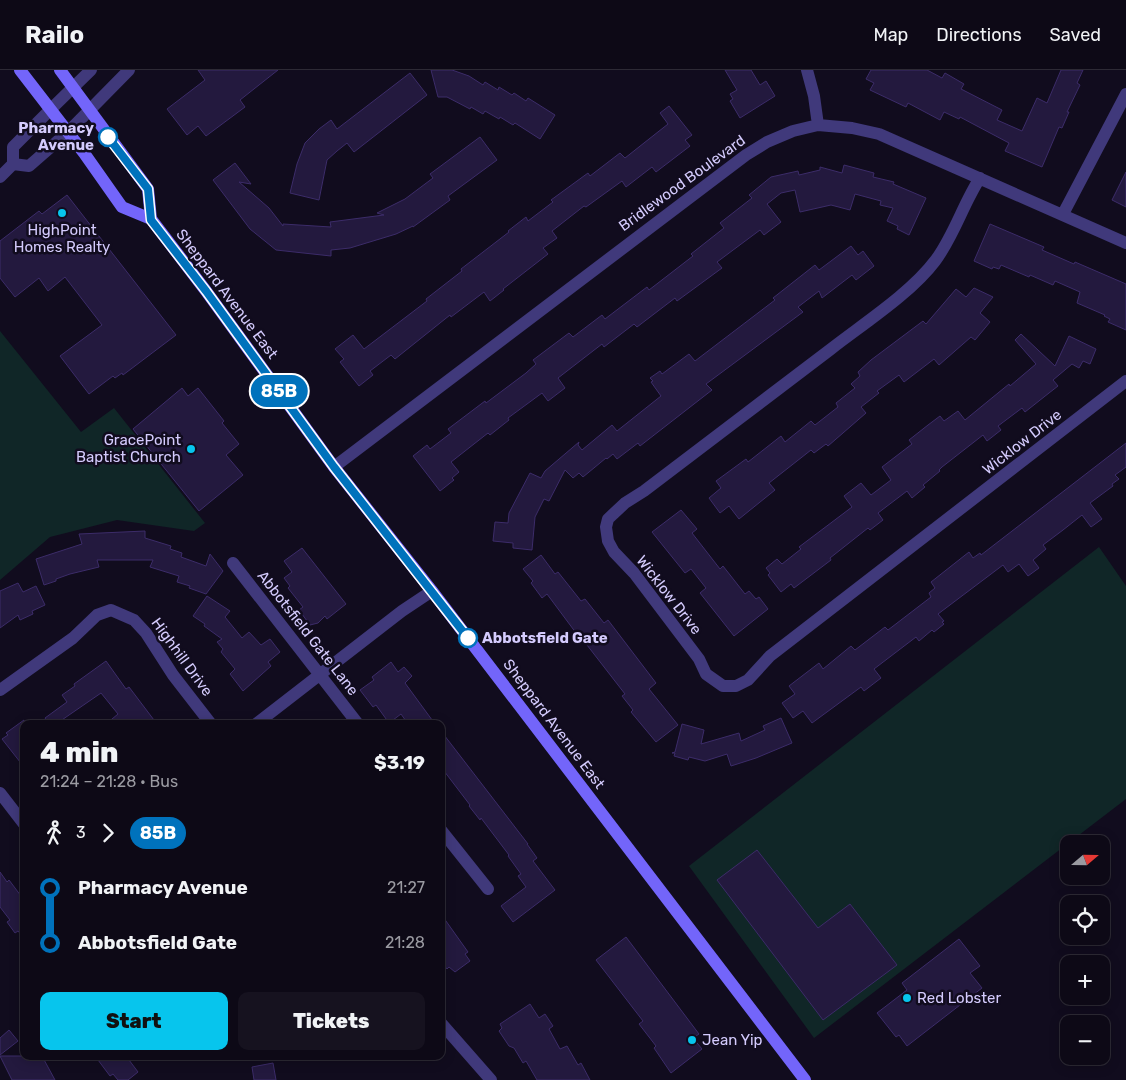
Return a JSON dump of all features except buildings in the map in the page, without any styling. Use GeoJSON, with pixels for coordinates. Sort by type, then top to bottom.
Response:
{"type":"FeatureCollection","features":[{"type":"Feature","properties":{"kind":"main road","name":"Sheppard Avenue East"},"geometry":{"type":"LineString","coordinates":[[20,70],[122,207],[151,220],[206,291],[334,467],[432,591],[805,1080]]}},
{"type":"Feature","properties":{"kind":"main road"},"geometry":{"type":"LineString","coordinates":[[60,70],[148,189],[151,220]]}},
{"type":"Feature","properties":{"kind":"street"},"geometry":{"type":"LineString","coordinates":[[0,177],[13,164],[13,147],[90,70]]}},
{"type":"Feature","properties":{"kind":"street"},"geometry":{"type":"LineString","coordinates":[[13,164],[29,166],[68,132],[129,70]]}},
{"type":"Feature","properties":{"kind":"street"},"geometry":{"type":"LineString","coordinates":[[807,70],[818,125]]}},
{"type":"Feature","properties":{"kind":"street"},"geometry":{"type":"LineString","coordinates":[[1063,214],[1126,94]]}},
{"type":"Feature","properties":{"kind":"street","name":"Bridlewood Boulevard"},"geometry":{"type":"LineString","coordinates":[[334,467],[746,155],[766,142],[793,131],[818,125],[852,128],[879,134],[1126,243]]}},
{"type":"Feature","properties":{"kind":"street","name":"Wicklow Drive"},"geometry":{"type":"LineString","coordinates":[[980,178],[970,193],[943,249],[922,276],[884,309],[644,491],[625,503],[608,518],[606,527],[608,541],[614,552],[634,573],[698,659],[706,674],[723,686],[736,686],[748,680],[770,656],[1126,381]]}},
{"type":"Feature","properties":{"kind":"street","name":"Abbotsfield Gate Lane"},"geometry":{"type":"LineString","coordinates":[[233,563],[355,720]]}},
{"type":"Feature","properties":{"kind":"street"},"geometry":{"type":"LineString","coordinates":[[261,720],[402,611],[432,591]]}},
{"type":"Feature","properties":{"kind":"street","name":"Highhill Drive"},"geometry":{"type":"LineString","coordinates":[[0,690],[73,638],[97,615],[111,610],[134,620],[146,633],[173,674],[208,720]]}},
{"type":"Feature","properties":{"kind":"street"},"geometry":{"type":"LineString","coordinates":[[0,793],[20,819]]}},
{"type":"Feature","properties":{"kind":"street"},"geometry":{"type":"LineString","coordinates":[[445,835],[488,889]]}},
{"type":"Feature","properties":{"kind":"street"},"geometry":{"type":"LineString","coordinates":[[445,1028],[491,1080]]}},
{"type":"Feature","properties":{"kind":"green space"},"geometry":{"type":"Polygon","coordinates":[[[0,331],[81,432],[114,408],[205,523],[194,531],[117,520],[50,537],[0,580],[0,331]]]}},
{"type":"Feature","properties":{"kind":"green space"},"geometry":{"type":"Polygon","coordinates":[[[1099,547],[1126,586],[1126,799],[1079,835],[1060,835],[1060,850],[814,1038],[689,866],[1099,547]]]}},
{"type":"Feature","properties":{"kind":"bus line","name":"85B"},"geometry":{"type":"LineString","coordinates":[[108,137],[148,189],[151,220],[206,291],[334,467],[468,638]]}},
{"type":"Feature","properties":{"kind":"place","name":"Pharmacy Avenue"},"geometry":{"type":"Point","coordinates":[108,137]}},
{"type":"Feature","properties":{"kind":"place","name":"HighPoint Homes Realty"},"geometry":{"type":"Point","coordinates":[62,213]}},
{"type":"Feature","properties":{"kind":"place","name":"GracePoint Baptist Church"},"geometry":{"type":"Point","coordinates":[191,449]}},
{"type":"Feature","properties":{"kind":"place","name":"Abbotsfield Gate"},"geometry":{"type":"Point","coordinates":[468,638]}},
{"type":"Feature","properties":{"kind":"place","name":"Red Lobster"},"geometry":{"type":"Point","coordinates":[907,998]}},
{"type":"Feature","properties":{"kind":"place","name":"Jean Yip"},"geometry":{"type":"Point","coordinates":[692,1040]}}]}
